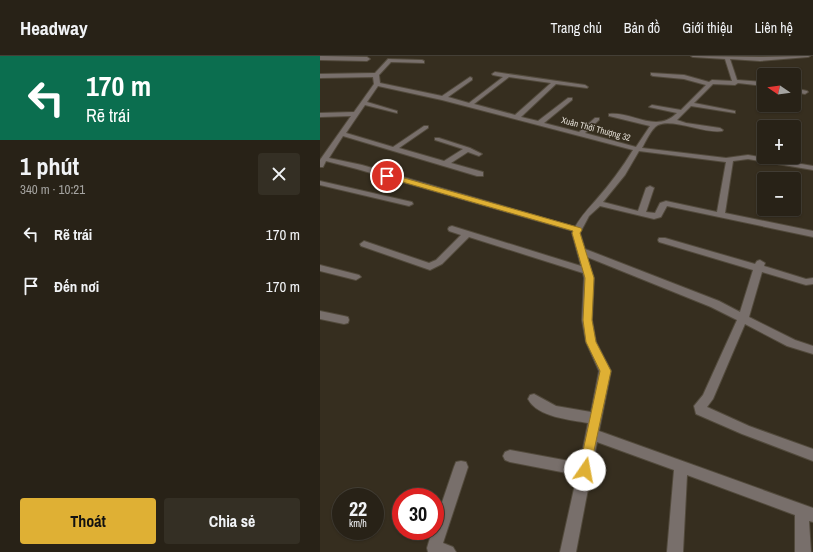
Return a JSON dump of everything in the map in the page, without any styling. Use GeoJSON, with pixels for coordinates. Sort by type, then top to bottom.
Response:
{"type":"FeatureCollection","features":[{"type":"Feature","properties":{"kind":"street"},"geometry":{"type":"LineString","coordinates":[[692,56],[760,59],[808,56]]}},
{"type":"Feature","properties":{"kind":"street"},"geometry":{"type":"LineString","coordinates":[[728,57],[735,82],[730,90]]}},
{"type":"Feature","properties":{"kind":"street"},"geometry":{"type":"LineString","coordinates":[[320,64],[323,58],[367,59]]}},
{"type":"Feature","properties":{"kind":"street"},"geometry":{"type":"LineString","coordinates":[[422,62],[388,61],[376,75],[377,84],[322,162],[359,167],[578,230]]}},
{"type":"Feature","properties":{"kind":"street"},"geometry":{"type":"LineString","coordinates":[[495,74],[585,87]]}},
{"type":"Feature","properties":{"kind":"street"},"geometry":{"type":"LineString","coordinates":[[653,74],[684,77],[710,84]]}},
{"type":"Feature","properties":{"kind":"street"},"geometry":{"type":"LineString","coordinates":[[320,83],[323,76],[376,75]]}},
{"type":"Feature","properties":{"kind":"street"},"geometry":{"type":"LineString","coordinates":[[470,105],[507,76]]}},
{"type":"Feature","properties":{"kind":"street"},"geometry":{"type":"LineString","coordinates":[[443,98],[470,79]]}},
{"type":"Feature","properties":{"kind":"street"},"geometry":{"type":"LineString","coordinates":[[516,117],[555,82]]}},
{"type":"Feature","properties":{"kind":"street"},"geometry":{"type":"LineString","coordinates":[[673,121],[712,82],[757,84]]}},
{"type":"Feature","properties":{"kind":"street","name":"Xuân Thới Thượng 32"},"geometry":{"type":"LineString","coordinates":[[377,84],[443,98],[637,149],[730,159],[748,157],[813,168]]}},
{"type":"Feature","properties":{"kind":"street"},"geometry":{"type":"LineString","coordinates":[[801,91],[805,92]]}},
{"type":"Feature","properties":{"kind":"street"},"geometry":{"type":"LineString","coordinates":[[539,123],[570,99]]}},
{"type":"Feature","properties":{"kind":"street"},"geometry":{"type":"LineString","coordinates":[[364,103],[395,112]]}},
{"type":"Feature","properties":{"kind":"street"},"geometry":{"type":"LineString","coordinates":[[690,104],[733,112]]}},
{"type":"Feature","properties":{"kind":"street"},"geometry":{"type":"LineString","coordinates":[[652,106],[682,112]]}},
{"type":"Feature","properties":{"kind":"street"},"geometry":{"type":"LineString","coordinates":[[320,114],[356,114]]}},
{"type":"Feature","properties":{"kind":"street"},"geometry":{"type":"LineString","coordinates":[[611,115],[655,125]]}},
{"type":"Feature","properties":{"kind":"street"},"geometry":{"type":"LineString","coordinates":[[580,134],[597,119]]}},
{"type":"Feature","properties":{"kind":"street"},"geometry":{"type":"LineString","coordinates":[[568,552],[606,371],[591,342],[588,320],[589,278],[576,233],[586,215],[598,204],[622,173],[637,149],[657,123],[673,121],[685,125],[720,130]]}},
{"type":"Feature","properties":{"kind":"street"},"geometry":{"type":"LineString","coordinates":[[394,149],[426,127]]}},
{"type":"Feature","properties":{"kind":"street"},"geometry":{"type":"LineString","coordinates":[[342,134],[480,174]]}},
{"type":"Feature","properties":{"kind":"street"},"geometry":{"type":"LineString","coordinates":[[438,139],[479,154]]}},
{"type":"Feature","properties":{"kind":"street"},"geometry":{"type":"LineString","coordinates":[[445,164],[468,149]]}},
{"type":"Feature","properties":{"kind":"street"},"geometry":{"type":"LineString","coordinates":[[721,215],[730,159]]}},
{"type":"Feature","properties":{"kind":"street"},"geometry":{"type":"LineString","coordinates":[[320,182],[409,204]]}},
{"type":"Feature","properties":{"kind":"street"},"geometry":{"type":"LineString","coordinates":[[641,214],[650,188]]}},
{"type":"Feature","properties":{"kind":"street"},"geometry":{"type":"LineString","coordinates":[[598,204],[641,214],[657,216],[662,205],[666,203],[813,234]]}},
{"type":"Feature","properties":{"kind":"street"},"geometry":{"type":"LineString","coordinates":[[452,229],[587,271]]}},
{"type":"Feature","properties":{"kind":"street"},"geometry":{"type":"LineString","coordinates":[[364,244],[430,267],[439,262],[467,234]]}},
{"type":"Feature","properties":{"kind":"street"},"geometry":{"type":"LineString","coordinates":[[662,240],[759,266],[806,282],[813,281]]}},
{"type":"Feature","properties":{"kind":"street"},"geometry":{"type":"LineString","coordinates":[[581,251],[715,304],[791,343],[813,350]]}},
{"type":"Feature","properties":{"kind":"street"},"geometry":{"type":"LineString","coordinates":[[759,266],[743,318],[706,398],[700,406],[700,410],[746,430],[813,455]]}},
{"type":"Feature","properties":{"kind":"street"},"geometry":{"type":"LineString","coordinates":[[320,268],[356,276]]}},
{"type":"Feature","properties":{"kind":"street"},"geometry":{"type":"LineString","coordinates":[[320,315],[344,320]]}},
{"type":"Feature","properties":{"kind":"street"},"geometry":{"type":"LineString","coordinates":[[534,399],[539,404],[551,411],[596,418]]}},
{"type":"Feature","properties":{"kind":"street"},"geometry":{"type":"LineString","coordinates":[[592,434],[808,513],[803,552]]}},
{"type":"Feature","properties":{"kind":"street"},"geometry":{"type":"LineString","coordinates":[[510,456],[585,470]]}},
{"type":"Feature","properties":{"kind":"street"},"geometry":{"type":"LineString","coordinates":[[675,552],[681,466]]}},
{"type":"Feature","properties":{"kind":"street"},"geometry":{"type":"LineString","coordinates":[[448,552],[434,548],[461,467]]}},
{"type":"Feature","properties":{"kind":"route"},"geometry":{"type":"LineString","coordinates":[[387,176],[578,230],[576,233],[589,278],[588,320],[591,342],[606,371],[585,470]]}}]}
